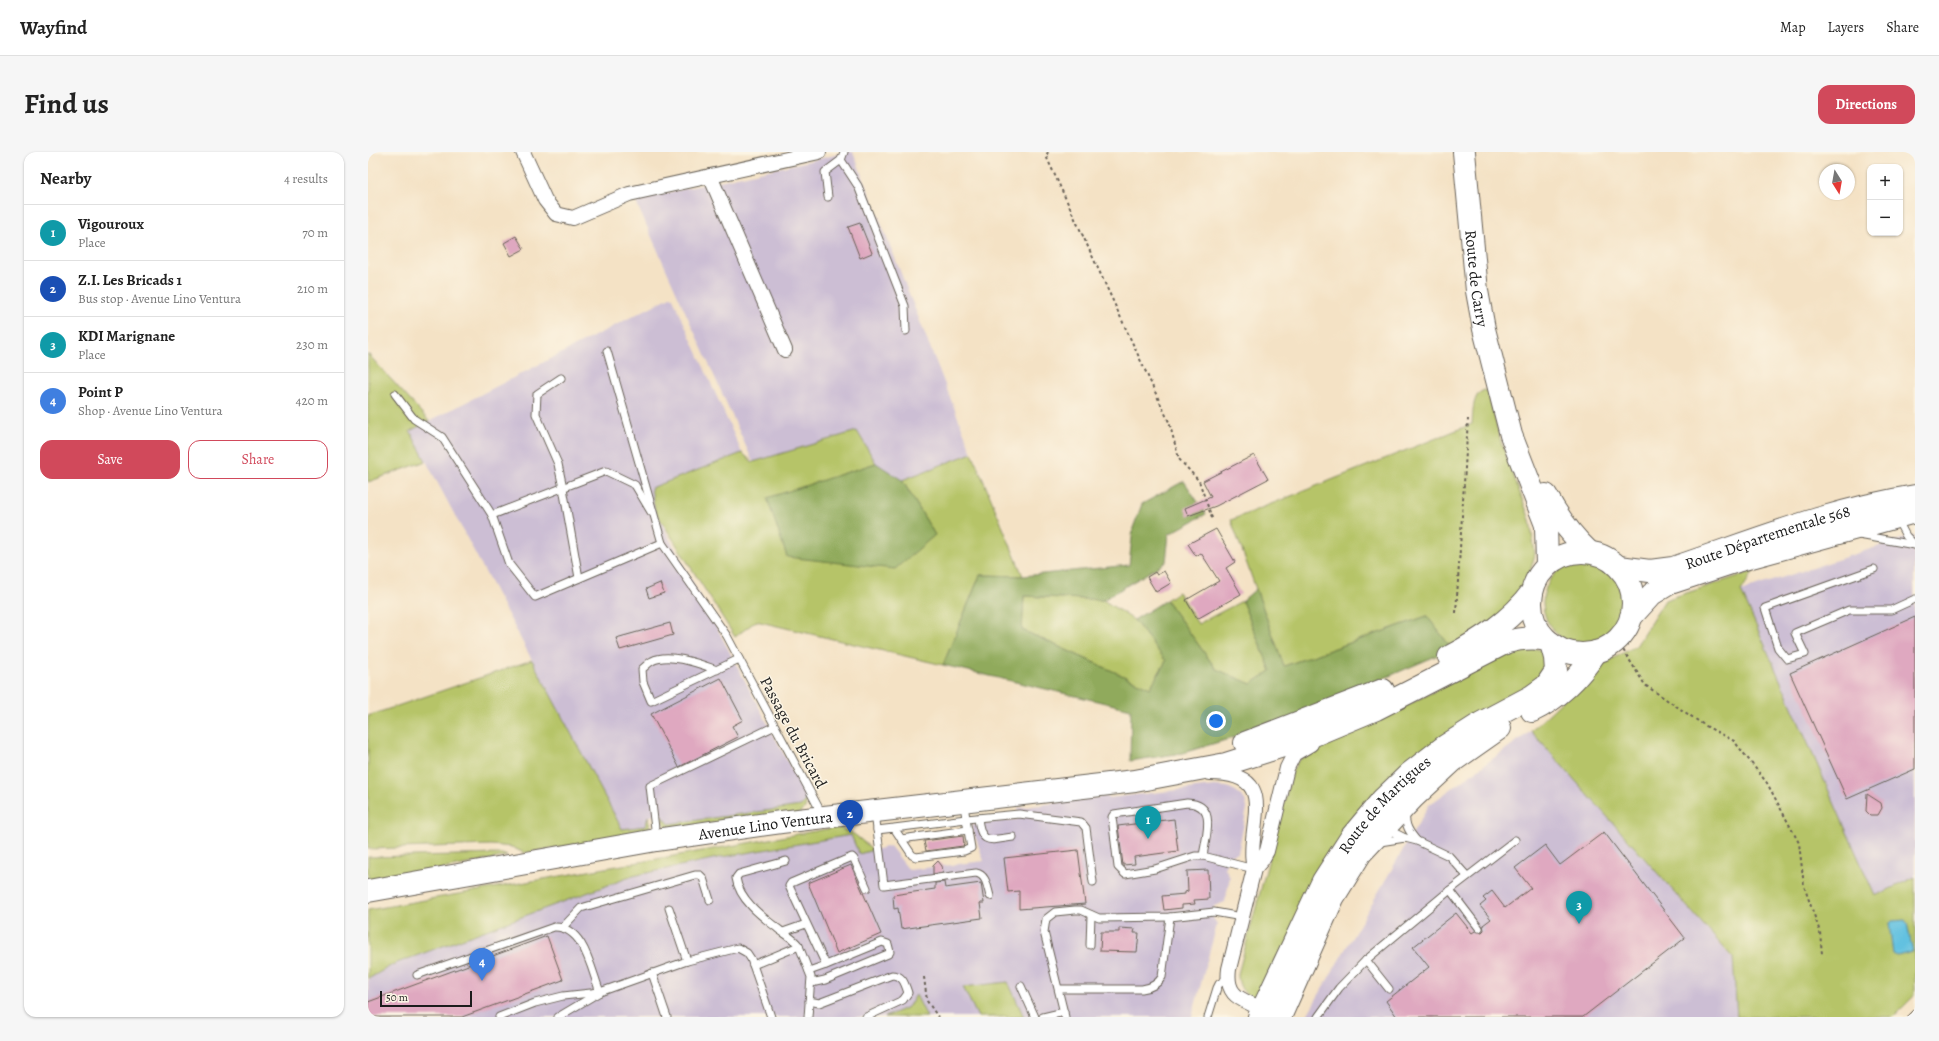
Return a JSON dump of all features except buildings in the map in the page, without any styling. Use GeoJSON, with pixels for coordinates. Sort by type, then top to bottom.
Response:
{"type":"FeatureCollection","features":[{"type":"Feature","properties":{"kind":"main road","name":"Route de Carry"},"geometry":{"type":"LineString","coordinates":[[1465,153],[1477,291],[1491,359],[1511,435],[1546,525],[1547,565]]}},
{"type":"Feature","properties":{"kind":"main road","name":"Route de Carry"},"geometry":{"type":"LineString","coordinates":[[1502,402],[1558,516],[1570,534],[1590,552]]}},
{"type":"Feature","properties":{"kind":"main road","name":"Route Départementale 568"},"geometry":{"type":"LineString","coordinates":[[1619,567],[1650,571],[1673,568],[1843,511],[1915,496]]}},
{"type":"Feature","properties":{"kind":"main road","name":"Route Départementale 568"},"geometry":{"type":"LineString","coordinates":[[1631,617],[1652,594],[1670,584],[1737,561],[1896,518]]}},
{"type":"Feature","properties":{"kind":"main road"},"geometry":{"type":"LineString","coordinates":[[824,818],[876,821],[965,809],[1004,795],[1134,773],[1263,738],[1394,686],[1455,654],[1499,626],[1524,603],[1532,592],[1540,573],[1547,565],[1560,557],[1574,552],[1590,552],[1605,557],[1619,567],[1627,578],[1632,590],[1633,604],[1631,617],[1626,630],[1617,640],[1596,652],[1580,654],[1565,651],[1549,642],[1534,637],[1521,638],[1507,642],[1376,710],[1265,753],[1226,764],[1185,772],[1135,780],[1004,795]]}},
{"type":"Feature","properties":{"kind":"main road"},"geometry":{"type":"LineString","coordinates":[[1532,592],[1531,605],[1533,618],[1539,630],[1549,642]]}},
{"type":"Feature","properties":{"kind":"main road","name":"Route de Martigues"},"geometry":{"type":"LineString","coordinates":[[1268,1015],[1323,881],[1352,836],[1382,800],[1410,773],[1445,746],[1481,723],[1532,696],[1546,686],[1556,671],[1555,658],[1549,642]]}},
{"type":"Feature","properties":{"kind":"main road","name":"Route de Martigues"},"geometry":{"type":"LineString","coordinates":[[1268,1015],[1333,898],[1361,854],[1389,816],[1414,788],[1499,728],[1544,705],[1560,694],[1585,668],[1596,652]]}},
{"type":"Feature","properties":{"kind":"main road","name":"Avenue Lino Ventura"},"geometry":{"type":"LineString","coordinates":[[368,891],[656,840],[781,822],[824,818]]}},
{"type":"Feature","properties":{"kind":"main road","name":"Avenue Lino Ventura"},"geometry":{"type":"LineString","coordinates":[[368,903],[597,863],[786,827],[824,818]]}},
{"type":"Feature","properties":{"kind":"street"},"geometry":{"type":"LineString","coordinates":[[523,152],[545,200],[556,214],[574,218],[629,194],[819,152]]}},
{"type":"Feature","properties":{"kind":"street"},"geometry":{"type":"LineString","coordinates":[[710,176],[785,350]]}},
{"type":"Feature","properties":{"kind":"street"},"geometry":{"type":"LineString","coordinates":[[1254,869],[1262,860],[1267,850],[1290,760],[1294,754],[1351,720]]}},
{"type":"Feature","properties":{"kind":"street"},"geometry":{"type":"LineString","coordinates":[[1185,772],[1230,775],[1241,778],[1250,786],[1257,803],[1251,849],[1254,869],[1228,978],[1235,994],[1245,1002],[1268,1015]]}},
{"type":"Feature","properties":{"kind":"lane"},"geometry":{"type":"LineString","coordinates":[[828,197],[824,172],[841,160],[844,152]]}},
{"type":"Feature","properties":{"kind":"lane"},"geometry":{"type":"LineString","coordinates":[[841,160],[858,186],[905,306],[906,331]]}},
{"type":"Feature","properties":{"kind":"lane"},"geometry":{"type":"LineString","coordinates":[[607,351],[656,521]]}},
{"type":"Feature","properties":{"kind":"lane"},"geometry":{"type":"LineString","coordinates":[[562,378],[537,394],[536,414],[558,464],[578,578]]}},
{"type":"Feature","properties":{"kind":"lane"},"geometry":{"type":"LineString","coordinates":[[395,394],[414,418],[442,437],[492,515],[509,564],[535,597],[662,543]]}},
{"type":"Feature","properties":{"kind":"lane"},"geometry":{"type":"LineString","coordinates":[[492,515],[606,471],[635,485],[656,521]]}},
{"type":"Feature","properties":{"kind":"lane"},"geometry":{"type":"LineString","coordinates":[[1770,535],[1896,518],[1906,536],[1915,545]]}},
{"type":"Feature","properties":{"kind":"lane","name":"Passage du Bricard"},"geometry":{"type":"LineString","coordinates":[[656,521],[662,543],[727,636],[824,818]]}},
{"type":"Feature","properties":{"kind":"lane"},"geometry":{"type":"LineString","coordinates":[[1737,561],[1859,535],[1915,545]]}},
{"type":"Feature","properties":{"kind":"lane"},"geometry":{"type":"LineString","coordinates":[[1874,569],[1765,608],[1778,648],[1787,659],[1805,654],[1795,633],[1849,610],[1891,610],[1915,599]]}},
{"type":"Feature","properties":{"kind":"lane"},"geometry":{"type":"LineString","coordinates":[[717,670],[685,660],[666,658],[652,661],[642,670],[642,682],[651,701],[717,670],[739,659]]}},
{"type":"Feature","properties":{"kind":"lane"},"geometry":{"type":"LineString","coordinates":[[656,840],[655,815],[650,786],[775,726]]}},
{"type":"Feature","properties":{"kind":"lane"},"geometry":{"type":"LineString","coordinates":[[1417,841],[1409,832],[1406,818],[1414,788],[1445,746]]}},
{"type":"Feature","properties":{"kind":"lane"},"geometry":{"type":"LineString","coordinates":[[1203,856],[1208,822],[1207,813],[1203,806],[1196,803],[1116,812],[1112,817],[1118,867],[1125,874],[1155,869],[1195,856],[1203,856],[1254,869]]}},
{"type":"Feature","properties":{"kind":"lane"},"geometry":{"type":"LineString","coordinates":[[894,828],[912,855],[971,848],[965,809]]}},
{"type":"Feature","properties":{"kind":"lane"},"geometry":{"type":"LineString","coordinates":[[990,896],[984,877],[982,874],[976,873],[884,885],[876,821],[894,828],[965,809],[978,818],[1019,814],[1081,822],[1086,828],[1093,882]]}},
{"type":"Feature","properties":{"kind":"lane"},"geometry":{"type":"LineString","coordinates":[[1389,816],[1395,833],[1405,838],[1417,841],[1449,856],[1467,876]]}},
{"type":"Feature","properties":{"kind":"lane"},"geometry":{"type":"LineString","coordinates":[[978,818],[983,838],[988,841],[1013,837]]}},
{"type":"Feature","properties":{"kind":"lane"},"geometry":{"type":"LineString","coordinates":[[901,839],[928,838],[958,834],[968,830]]}},
{"type":"Feature","properties":{"kind":"lane"},"geometry":{"type":"LineString","coordinates":[[1361,854],[1382,841],[1405,838]]}},
{"type":"Feature","properties":{"kind":"lane"},"geometry":{"type":"LineString","coordinates":[[1318,1017],[1339,988],[1366,960],[1467,876],[1515,840]]}},
{"type":"Feature","properties":{"kind":"lane"},"geometry":{"type":"LineString","coordinates":[[826,965],[789,886],[791,883],[852,857],[867,888]]}},
{"type":"Feature","properties":{"kind":"lane"},"geometry":{"type":"LineString","coordinates":[[786,861],[739,874],[736,878],[742,894],[752,907],[796,941],[799,946],[809,971],[811,983],[808,1017]]}},
{"type":"Feature","properties":{"kind":"lane"},"geometry":{"type":"LineString","coordinates":[[563,927],[581,908],[695,875],[700,875],[703,878],[710,900]]}},
{"type":"Feature","properties":{"kind":"lane"},"geometry":{"type":"LineString","coordinates":[[1450,890],[1479,928]]}},
{"type":"Feature","properties":{"kind":"lane"},"geometry":{"type":"LineString","coordinates":[[669,908],[687,961]]}},
{"type":"Feature","properties":{"kind":"lane"},"geometry":{"type":"LineString","coordinates":[[1043,1017],[1064,1014],[1044,932],[1046,919],[1055,912],[1081,910],[1099,918],[1170,917],[1214,912],[1242,917]]}},
{"type":"Feature","properties":{"kind":"lane"},"geometry":{"type":"LineString","coordinates":[[1090,945],[1091,915]]}},
{"type":"Feature","properties":{"kind":"lane"},"geometry":{"type":"LineString","coordinates":[[1058,989],[1142,989],[1150,988],[1158,984],[1162,977],[1170,917]]}},
{"type":"Feature","properties":{"kind":"lane"},"geometry":{"type":"LineString","coordinates":[[783,932],[806,924]]}},
{"type":"Feature","properties":{"kind":"lane"},"geometry":{"type":"LineString","coordinates":[[417,975],[554,927],[563,927],[574,934],[580,942],[600,992]]}},
{"type":"Feature","properties":{"kind":"lane"},"geometry":{"type":"LineString","coordinates":[[809,971],[882,942],[886,942],[890,948],[888,954],[825,980],[811,983]]}},
{"type":"Feature","properties":{"kind":"lane"},"geometry":{"type":"LineString","coordinates":[[753,965],[799,946]]}},
{"type":"Feature","properties":{"kind":"lane"},"geometry":{"type":"LineString","coordinates":[[558,1017],[600,992],[687,961],[738,948],[747,953],[753,965],[771,1017]]}},
{"type":"Feature","properties":{"kind":"lane"},"geometry":{"type":"LineString","coordinates":[[1366,960],[1389,989]]}},
{"type":"Feature","properties":{"kind":"lane"},"geometry":{"type":"LineString","coordinates":[[652,973],[667,1017]]}},
{"type":"Feature","properties":{"kind":"lane"},"geometry":{"type":"LineString","coordinates":[[809,1002],[820,1003],[892,975],[898,975],[901,977],[908,996],[904,1000],[866,1017]]}},
{"type":"Feature","properties":{"kind":"lane"},"geometry":{"type":"LineString","coordinates":[[1208,1017],[1219,984],[1228,978]]}},
{"type":"Feature","properties":{"kind":"lane"},"geometry":{"type":"LineString","coordinates":[[1021,986],[1035,1017]]}},
{"type":"Feature","properties":{"kind":"lane"},"geometry":{"type":"LineString","coordinates":[[499,1017],[535,1003],[563,996],[600,992]]}},
{"type":"Feature","properties":{"kind":"path"},"geometry":{"type":"LineString","coordinates":[[1048,152],[1046,156],[1169,422],[1179,459],[1199,481],[1213,520]]}},
{"type":"Feature","properties":{"kind":"path"},"geometry":{"type":"LineString","coordinates":[[1456,613],[1468,419]]}},
{"type":"Feature","properties":{"kind":"path"},"geometry":{"type":"LineString","coordinates":[[1617,640],[1645,685],[1704,725],[1734,741],[1767,783],[1799,843],[1804,886],[1820,932],[1822,954]]}},
{"type":"Feature","properties":{"kind":"path"},"geometry":{"type":"LineString","coordinates":[[924,977],[927,1001],[938,1017]]}},
{"type":"Feature","properties":{"kind":"shaded area"},"geometry":{"type":"Polygon","coordinates":[[[853,152],[972,453],[902,480],[876,463],[857,431],[753,462],[635,200],[853,152]]]}},
{"type":"Feature","properties":{"kind":"shaded area"},"geometry":{"type":"Polygon","coordinates":[[[672,296],[742,453],[651,488],[655,511],[807,798],[801,806],[669,824],[662,815],[648,816],[646,826],[622,829],[410,431],[672,296]]]}},
{"type":"Feature","properties":{"kind":"shaded area"},"geometry":{"type":"Polygon","coordinates":[[[1914,535],[1915,877],[1875,896],[1741,591],[1914,535]]]}},
{"type":"Feature","properties":{"kind":"shaded area"},"geometry":{"type":"Polygon","coordinates":[[[1531,731],[1733,959],[1737,1017],[1306,1017],[1429,805],[1531,731]]]}},
{"type":"Feature","properties":{"kind":"shaded area"},"geometry":{"type":"Polygon","coordinates":[[[1214,786],[1227,787],[1236,791],[1245,800],[1247,808],[1238,853],[1227,857],[1225,868],[1230,877],[1225,902],[1214,906],[1213,918],[1217,924],[1192,1017],[1024,1017],[1008,982],[963,987],[978,1017],[927,1017],[916,995],[908,1007],[885,1017],[368,1017],[368,979],[394,964],[633,876],[722,857],[851,835],[859,854],[890,846],[909,870],[933,867],[940,864],[943,866],[984,861],[971,825],[1019,819],[1018,808],[1107,796],[1108,798],[1214,786]]]}},
{"type":"Feature","properties":{"kind":"green space"},"geometry":{"type":"Polygon","coordinates":[[[368,354],[429,421],[410,431],[426,461],[368,482],[368,354]]]}},
{"type":"Feature","properties":{"kind":"green space"},"geometry":{"type":"Polygon","coordinates":[[[1485,390],[1489,393],[1501,442],[1530,520],[1535,554],[1526,586],[1499,618],[1452,649],[1427,616],[1284,666],[1231,520],[1472,424],[1475,399],[1485,390]]]}},
{"type":"Feature","properties":{"kind":"green space"},"geometry":{"type":"Polygon","coordinates":[[[857,431],[876,463],[767,499],[935,535],[902,480],[972,453],[1023,576],[980,575],[943,665],[756,621],[735,637],[655,511],[651,488],[742,453],[753,462],[857,431]]]}},
{"type":"Feature","properties":{"kind":"green space"},"geometry":{"type":"Polygon","coordinates":[[[876,463],[902,480],[935,535],[895,569],[787,557],[767,498],[876,463]]]}},
{"type":"Feature","properties":{"kind":"green space"},"geometry":{"type":"Polygon","coordinates":[[[1184,481],[1206,514],[1169,534],[1166,562],[1103,600],[1024,596],[1022,630],[1150,688],[1166,661],[1134,620],[1166,600],[1216,669],[1251,684],[1271,671],[1242,601],[1256,589],[1284,666],[1427,616],[1452,649],[1278,724],[1183,753],[1130,761],[1131,709],[943,665],[980,575],[1023,576],[1129,565],[1133,528],[1142,504],[1184,481]]]}},
{"type":"Feature","properties":{"kind":"green space"},"geometry":{"type":"Polygon","coordinates":[[[1577,561],[1593,561],[1609,568],[1620,579],[1627,595],[1627,611],[1624,619],[1615,633],[1609,638],[1593,645],[1577,645],[1561,638],[1550,627],[1543,611],[1543,595],[1550,579],[1561,568],[1577,561]]]}},
{"type":"Feature","properties":{"kind":"green space"},"geometry":{"type":"Polygon","coordinates":[[[1754,571],[1741,591],[1875,896],[1915,877],[1915,995],[1893,1017],[1864,1017],[1860,1015],[1859,1017],[1737,1017],[1733,958],[1531,731],[1599,666],[1636,646],[1665,600],[1754,571]]]}},
{"type":"Feature","properties":{"kind":"green space"},"geometry":{"type":"Polygon","coordinates":[[[1178,592],[1198,624],[1242,601],[1271,671],[1251,684],[1216,669],[1166,600],[1178,592]]]}},
{"type":"Feature","properties":{"kind":"green space"},"geometry":{"type":"Polygon","coordinates":[[[1024,596],[1103,600],[1134,620],[1166,661],[1150,688],[1022,630],[1024,596]]]}},
{"type":"Feature","properties":{"kind":"green space"},"geometry":{"type":"Polygon","coordinates":[[[1522,646],[1542,650],[1548,656],[1547,675],[1481,715],[1258,997],[1249,996],[1239,983],[1238,974],[1293,770],[1298,761],[1306,755],[1367,726],[1522,646]]]}},
{"type":"Feature","properties":{"kind":"green space"},"geometry":{"type":"Polygon","coordinates":[[[532,660],[622,829],[646,826],[648,816],[650,826],[646,833],[524,853],[512,847],[491,845],[368,849],[368,716],[532,660]]]}},
{"type":"Feature","properties":{"kind":"green space"},"geometry":{"type":"Polygon","coordinates":[[[807,798],[805,808],[799,814],[667,828],[663,822],[662,815],[669,824],[801,806],[807,798]]]}},
{"type":"Feature","properties":{"kind":"green space"},"geometry":{"type":"Polygon","coordinates":[[[838,827],[854,834],[873,850],[859,854],[851,835],[722,857],[633,876],[394,964],[368,979],[368,910],[838,827]]]}},
{"type":"Feature","properties":{"kind":"green space"},"geometry":{"type":"Polygon","coordinates":[[[502,854],[507,856],[368,884],[368,857],[502,854]]]}},
{"type":"Feature","properties":{"kind":"green space"},"geometry":{"type":"Polygon","coordinates":[[[1008,982],[1024,1017],[978,1017],[963,987],[1008,982]]]}},
{"type":"Feature","properties":{"kind":"green space"},"geometry":{"type":"Polygon","coordinates":[[[916,995],[927,1017],[885,1017],[908,1007],[916,995]]]}},
{"type":"Feature","properties":{"kind":"water"},"geometry":{"type":"Polygon","coordinates":[[[1905,920],[1907,923],[1913,952],[1897,956],[1893,954],[1889,924],[1892,921],[1905,920]]]}},
{"type":"Feature","properties":{"kind":"railway"},"geometry":{"type":"LineString","coordinates":[[1910,1017],[1915,1012]]}},
{"type":"Feature","properties":{"kind":"place","name":"Z.I. Les Bricads 1"},"geometry":{"type":"Point","coordinates":[850,833]}},
{"type":"Feature","properties":{"kind":"place","name":"Vigouroux"},"geometry":{"type":"Point","coordinates":[1148,839]}},
{"type":"Feature","properties":{"kind":"place","name":"KDI Marignane"},"geometry":{"type":"Point","coordinates":[1579,924]}},
{"type":"Feature","properties":{"kind":"place","name":"Point P"},"geometry":{"type":"Point","coordinates":[482,981]}}]}
